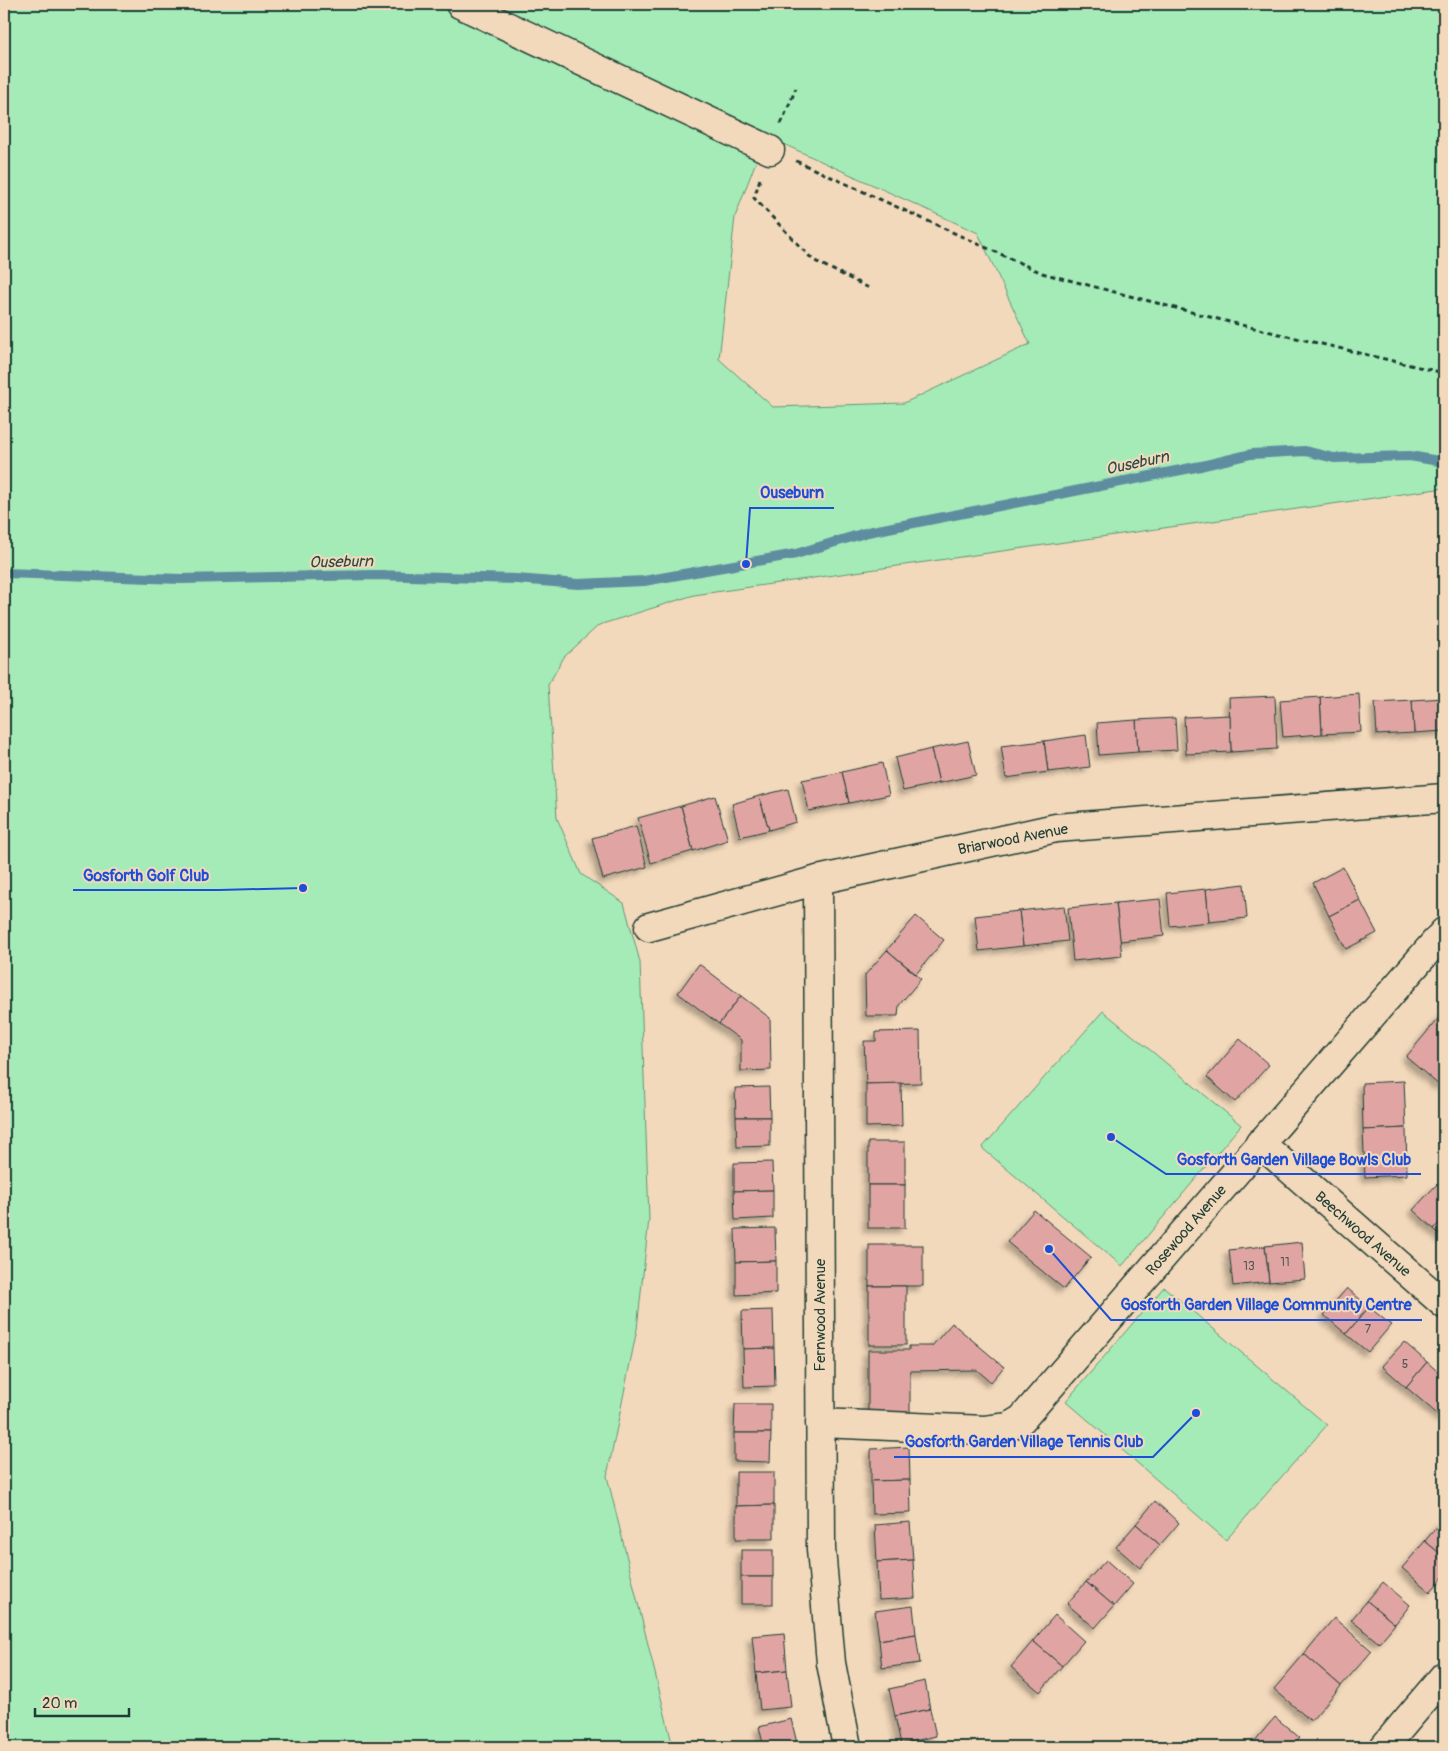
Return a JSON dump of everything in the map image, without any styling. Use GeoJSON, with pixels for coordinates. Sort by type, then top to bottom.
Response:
{"type":"FeatureCollection","features":[{"type":"Feature","properties":{"kind":"street"},"geometry":{"type":"LineString","coordinates":[[460,4],[770,150]]}},
{"type":"Feature","properties":{"kind":"street","name":"Briarwood Avenue"},"geometry":{"type":"LineString","coordinates":[[649,927],[818,880],[1056,828],[1444,798]]}},
{"type":"Feature","properties":{"kind":"street","name":"Fernwood Avenue"},"geometry":{"type":"LineString","coordinates":[[818,880],[820,1549],[831,1663],[847,1747]]}},
{"type":"Feature","properties":{"kind":"street","name":"Rosewood Avenue"},"geometry":{"type":"LineString","coordinates":[[820,1423],[985,1430],[1008,1427],[1022,1419],[1444,932]]}},
{"type":"Feature","properties":{"kind":"street","name":"Beechwood Avenue"},"geometry":{"type":"LineString","coordinates":[[1260,1143],[1444,1304]]}},
{"type":"Feature","properties":{"kind":"street"},"geometry":{"type":"LineString","coordinates":[[1388,1746],[1444,1676]]}},
{"type":"Feature","properties":{"kind":"path"},"geometry":{"type":"LineString","coordinates":[[796,88],[770,150],[754,198],[812,260],[872,289]]}},
{"type":"Feature","properties":{"kind":"path"},"geometry":{"type":"LineString","coordinates":[[770,150],[1042,273],[1234,323],[1444,373]]}},
{"type":"Feature","properties":{"kind":"green space"},"geometry":{"type":"Polygon","coordinates":[[[4,4],[434,4],[758,156],[735,217],[719,359],[773,407],[904,403],[1030,344],[978,233],[580,51],[482,4],[1444,4],[1444,488],[694,595],[599,625],[564,657],[548,685],[557,818],[581,874],[624,903],[640,962],[649,1219],[637,1329],[607,1476],[673,1747],[4,1747],[4,4]]]}},
{"type":"Feature","properties":{"kind":"green space"},"geometry":{"type":"Polygon","coordinates":[[[1103,1011],[1241,1125],[1122,1266],[982,1148],[1103,1011]]]}},
{"type":"Feature","properties":{"kind":"green space"},"geometry":{"type":"Polygon","coordinates":[[[1164,1287],[1327,1425],[1226,1540],[1066,1401],[1164,1287]]]}},
{"type":"Feature","properties":{"kind":"building"},"geometry":{"type":"Polygon","coordinates":[[[1359,694],[1361,732],[1322,734],[1320,697],[1359,694]]]}},
{"type":"Feature","properties":{"kind":"building"},"geometry":{"type":"Polygon","coordinates":[[[1275,696],[1277,749],[1231,752],[1229,698],[1275,696]]]}},
{"type":"Feature","properties":{"kind":"building"},"geometry":{"type":"Polygon","coordinates":[[[1320,697],[1322,734],[1283,737],[1280,700],[1320,697]]]}},
{"type":"Feature","properties":{"kind":"building"},"geometry":{"type":"Polygon","coordinates":[[[1444,698],[1444,731],[1414,733],[1412,700],[1444,698]]]}},
{"type":"Feature","properties":{"kind":"building"},"geometry":{"type":"Polygon","coordinates":[[[1412,700],[1414,733],[1377,735],[1375,702],[1412,700]]]}},
{"type":"Feature","properties":{"kind":"building"},"geometry":{"type":"Polygon","coordinates":[[[1230,715],[1231,752],[1186,754],[1184,717],[1230,715]]]}},
{"type":"Feature","properties":{"kind":"building"},"geometry":{"type":"Polygon","coordinates":[[[1175,718],[1177,750],[1138,752],[1136,720],[1175,718]]]}},
{"type":"Feature","properties":{"kind":"building"},"geometry":{"type":"Polygon","coordinates":[[[1136,720],[1138,752],[1099,755],[1097,723],[1136,720]]]}},
{"type":"Feature","properties":{"kind":"building"},"geometry":{"type":"Polygon","coordinates":[[[1086,735],[1090,767],[1048,772],[1044,741],[1086,735]]]}},
{"type":"Feature","properties":{"kind":"building"},"geometry":{"type":"Polygon","coordinates":[[[968,741],[976,775],[939,783],[931,749],[968,741]]]}},
{"type":"Feature","properties":{"kind":"building"},"geometry":{"type":"Polygon","coordinates":[[[1044,741],[1048,772],[1006,778],[1001,746],[1044,741]]]}},
{"type":"Feature","properties":{"kind":"building"},"geometry":{"type":"Polygon","coordinates":[[[931,749],[939,783],[903,791],[895,758],[931,749]]]}},
{"type":"Feature","properties":{"kind":"building"},"geometry":{"type":"Polygon","coordinates":[[[882,763],[889,795],[849,803],[842,772],[882,763]]]}},
{"type":"Feature","properties":{"kind":"building"},"geometry":{"type":"Polygon","coordinates":[[[842,772],[849,803],[809,811],[802,780],[842,772]]]}},
{"type":"Feature","properties":{"kind":"building"},"geometry":{"type":"Polygon","coordinates":[[[788,789],[796,822],[769,830],[759,796],[788,789]]]}},
{"type":"Feature","properties":{"kind":"building"},"geometry":{"type":"Polygon","coordinates":[[[715,796],[728,840],[693,851],[681,806],[715,796]]]}},
{"type":"Feature","properties":{"kind":"building"},"geometry":{"type":"Polygon","coordinates":[[[759,796],[769,830],[740,837],[732,804],[759,796]]]}},
{"type":"Feature","properties":{"kind":"building"},"geometry":{"type":"Polygon","coordinates":[[[681,806],[693,851],[651,863],[638,818],[681,806]]]}},
{"type":"Feature","properties":{"kind":"building"},"geometry":{"type":"Polygon","coordinates":[[[636,826],[647,867],[603,879],[592,838],[636,826]]]}},
{"type":"Feature","properties":{"kind":"building"},"geometry":{"type":"Polygon","coordinates":[[[1343,867],[1360,900],[1329,916],[1313,883],[1343,867]]]}},
{"type":"Feature","properties":{"kind":"building"},"geometry":{"type":"Polygon","coordinates":[[[1244,884],[1247,918],[1209,922],[1206,889],[1244,884]]]}},
{"type":"Feature","properties":{"kind":"building"},"geometry":{"type":"Polygon","coordinates":[[[1206,889],[1209,922],[1170,926],[1167,893],[1206,889]]]}},
{"type":"Feature","properties":{"kind":"building"},"geometry":{"type":"Polygon","coordinates":[[[1160,899],[1164,936],[1120,941],[1116,903],[1160,899]]]}},
{"type":"Feature","properties":{"kind":"building"},"geometry":{"type":"Polygon","coordinates":[[[1360,900],[1377,933],[1346,949],[1329,916],[1360,900]]]}},
{"type":"Feature","properties":{"kind":"building"},"geometry":{"type":"Polygon","coordinates":[[[1116,903],[1122,956],[1073,961],[1068,908],[1116,903]]]}},
{"type":"Feature","properties":{"kind":"building"},"geometry":{"type":"Polygon","coordinates":[[[1064,906],[1068,941],[1023,946],[1019,911],[1064,906]]]}},
{"type":"Feature","properties":{"kind":"building"},"geometry":{"type":"Polygon","coordinates":[[[1019,911],[1023,946],[979,951],[975,916],[1019,911]]]}},
{"type":"Feature","properties":{"kind":"building"},"geometry":{"type":"Polygon","coordinates":[[[916,916],[944,940],[916,974],[887,950],[916,916]]]}},
{"type":"Feature","properties":{"kind":"building"},"geometry":{"type":"Polygon","coordinates":[[[887,950],[921,979],[899,1005],[898,1016],[866,1016],[865,975],[887,950]]]}},
{"type":"Feature","properties":{"kind":"building"},"geometry":{"type":"Polygon","coordinates":[[[699,964],[741,996],[719,1024],[678,993],[699,964]]]}},
{"type":"Feature","properties":{"kind":"building"},"geometry":{"type":"Polygon","coordinates":[[[741,996],[770,1018],[771,1070],[741,1071],[741,1040],[719,1024],[741,996]]]}},
{"type":"Feature","properties":{"kind":"building"},"geometry":{"type":"Polygon","coordinates":[[[1444,1012],[1444,1027],[1436,1021],[1444,1012]]]}},
{"type":"Feature","properties":{"kind":"building"},"geometry":{"type":"Polygon","coordinates":[[[1436,1021],[1444,1027],[1444,1081],[1440,1086],[1406,1057],[1436,1021]]]}},
{"type":"Feature","properties":{"kind":"building"},"geometry":{"type":"Polygon","coordinates":[[[920,1031],[921,1083],[866,1084],[864,1041],[876,1041],[876,1032],[920,1031]]]}},
{"type":"Feature","properties":{"kind":"building"},"geometry":{"type":"Polygon","coordinates":[[[1240,1039],[1269,1065],[1235,1102],[1207,1077],[1240,1039]]]}},
{"type":"Feature","properties":{"kind":"building"},"geometry":{"type":"Polygon","coordinates":[[[1404,1081],[1406,1128],[1363,1130],[1362,1083],[1404,1081]]]}},
{"type":"Feature","properties":{"kind":"building"},"geometry":{"type":"Polygon","coordinates":[[[901,1083],[902,1126],[866,1127],[866,1084],[901,1083]]]}},
{"type":"Feature","properties":{"kind":"building"},"geometry":{"type":"Polygon","coordinates":[[[769,1087],[770,1117],[736,1117],[735,1088],[769,1087]]]}},
{"type":"Feature","properties":{"kind":"building"},"geometry":{"type":"Polygon","coordinates":[[[736,1117],[770,1117],[770,1146],[737,1147],[736,1117]]]}},
{"type":"Feature","properties":{"kind":"building"},"geometry":{"type":"Polygon","coordinates":[[[1406,1128],[1407,1175],[1365,1177],[1363,1130],[1406,1128]]]}},
{"type":"Feature","properties":{"kind":"building"},"geometry":{"type":"Polygon","coordinates":[[[868,1142],[905,1142],[905,1185],[868,1185],[868,1142]]]}},
{"type":"Feature","properties":{"kind":"building"},"geometry":{"type":"Polygon","coordinates":[[[772,1162],[773,1190],[734,1191],[734,1163],[772,1162]]]}},
{"type":"Feature","properties":{"kind":"building"},"geometry":{"type":"Polygon","coordinates":[[[1437,1184],[1444,1190],[1444,1218],[1434,1229],[1413,1210],[1437,1184]]]}},
{"type":"Feature","properties":{"kind":"building"},"geometry":{"type":"Polygon","coordinates":[[[868,1185],[905,1185],[905,1228],[868,1228],[868,1185]]]}},
{"type":"Feature","properties":{"kind":"building"},"geometry":{"type":"Polygon","coordinates":[[[773,1190],[773,1218],[735,1220],[734,1191],[773,1190]]]}},
{"type":"Feature","properties":{"kind":"building"},"geometry":{"type":"Polygon","coordinates":[[[1034,1210],[1091,1257],[1064,1289],[1007,1242],[1034,1210]]]}},
{"type":"Feature","properties":{"kind":"building"},"geometry":{"type":"Polygon","coordinates":[[[1444,1218],[1444,1239],[1434,1229],[1444,1218]]]}},
{"type":"Feature","properties":{"kind":"building"},"geometry":{"type":"Polygon","coordinates":[[[775,1228],[776,1261],[736,1262],[735,1229],[775,1228]]]}},
{"type":"Feature","properties":{"kind":"building"},"geometry":{"type":"Polygon","coordinates":[[[1302,1242],[1305,1279],[1269,1282],[1265,1246],[1302,1242]]]}},
{"type":"Feature","properties":{"kind":"building"},"geometry":{"type":"Polygon","coordinates":[[[869,1245],[923,1245],[923,1286],[869,1286],[869,1245]]]}},
{"type":"Feature","properties":{"kind":"building"},"geometry":{"type":"Polygon","coordinates":[[[1265,1246],[1269,1282],[1233,1286],[1229,1250],[1265,1246]]]}},
{"type":"Feature","properties":{"kind":"building"},"geometry":{"type":"Polygon","coordinates":[[[776,1261],[776,1293],[736,1295],[736,1262],[776,1261]]]}},
{"type":"Feature","properties":{"kind":"building"},"geometry":{"type":"Polygon","coordinates":[[[869,1286],[906,1286],[906,1345],[869,1345],[869,1286]]]}},
{"type":"Feature","properties":{"kind":"building"},"geometry":{"type":"Polygon","coordinates":[[[1347,1288],[1369,1307],[1346,1334],[1324,1315],[1347,1288]]]}},
{"type":"Feature","properties":{"kind":"building"},"geometry":{"type":"Polygon","coordinates":[[[1369,1307],[1391,1325],[1368,1352],[1346,1334],[1369,1307]]]}},
{"type":"Feature","properties":{"kind":"building"},"geometry":{"type":"Polygon","coordinates":[[[773,1310],[774,1348],[743,1349],[742,1311],[773,1310]]]}},
{"type":"Feature","properties":{"kind":"building"},"geometry":{"type":"Polygon","coordinates":[[[952,1323],[1004,1367],[991,1382],[977,1370],[910,1371],[910,1413],[868,1414],[868,1350],[909,1350],[909,1346],[932,1346],[952,1323]]]}},
{"type":"Feature","properties":{"kind":"building"},"geometry":{"type":"Polygon","coordinates":[[[1404,1342],[1427,1362],[1406,1387],[1382,1366],[1404,1342]]]}},
{"type":"Feature","properties":{"kind":"building"},"geometry":{"type":"Polygon","coordinates":[[[774,1348],[775,1386],[744,1387],[743,1349],[774,1348]]]}},
{"type":"Feature","properties":{"kind":"building"},"geometry":{"type":"Polygon","coordinates":[[[1427,1362],[1444,1377],[1443,1419],[1406,1387],[1427,1362]]]}},
{"type":"Feature","properties":{"kind":"building"},"geometry":{"type":"Polygon","coordinates":[[[735,1404],[771,1404],[771,1433],[734,1433],[735,1404]]]}},
{"type":"Feature","properties":{"kind":"building"},"geometry":{"type":"Polygon","coordinates":[[[734,1433],[771,1433],[770,1462],[734,1461],[734,1433]]]}},
{"type":"Feature","properties":{"kind":"building"},"geometry":{"type":"Polygon","coordinates":[[[909,1447],[910,1480],[871,1481],[871,1449],[909,1447]]]}},
{"type":"Feature","properties":{"kind":"building"},"geometry":{"type":"Polygon","coordinates":[[[736,1472],[774,1472],[774,1505],[736,1506],[736,1472]]]}},
{"type":"Feature","properties":{"kind":"building"},"geometry":{"type":"Polygon","coordinates":[[[910,1480],[911,1513],[872,1514],[871,1481],[910,1480]]]}},
{"type":"Feature","properties":{"kind":"building"},"geometry":{"type":"Polygon","coordinates":[[[1155,1501],[1179,1523],[1160,1545],[1136,1524],[1155,1501]]]}},
{"type":"Feature","properties":{"kind":"building"},"geometry":{"type":"Polygon","coordinates":[[[774,1505],[774,1539],[736,1539],[736,1506],[774,1505]]]}},
{"type":"Feature","properties":{"kind":"building"},"geometry":{"type":"Polygon","coordinates":[[[1444,1518],[1444,1557],[1425,1541],[1444,1518]]]}},
{"type":"Feature","properties":{"kind":"building"},"geometry":{"type":"Polygon","coordinates":[[[910,1522],[913,1560],[877,1562],[875,1525],[910,1522]]]}},
{"type":"Feature","properties":{"kind":"building"},"geometry":{"type":"Polygon","coordinates":[[[1136,1524],[1160,1545],[1140,1568],[1116,1547],[1136,1524]]]}},
{"type":"Feature","properties":{"kind":"building"},"geometry":{"type":"Polygon","coordinates":[[[1425,1541],[1444,1557],[1444,1576],[1430,1592],[1402,1568],[1425,1541]]]}},
{"type":"Feature","properties":{"kind":"building"},"geometry":{"type":"Polygon","coordinates":[[[741,1550],[773,1550],[773,1577],[741,1577],[741,1550]]]}},
{"type":"Feature","properties":{"kind":"building"},"geometry":{"type":"Polygon","coordinates":[[[913,1560],[915,1598],[879,1600],[877,1562],[913,1560]]]}},
{"type":"Feature","properties":{"kind":"building"},"geometry":{"type":"Polygon","coordinates":[[[1106,1560],[1133,1584],[1114,1606],[1086,1582],[1106,1560]]]}},
{"type":"Feature","properties":{"kind":"building"},"geometry":{"type":"Polygon","coordinates":[[[741,1577],[773,1577],[773,1604],[741,1604],[741,1577]]]}},
{"type":"Feature","properties":{"kind":"building"},"geometry":{"type":"Polygon","coordinates":[[[1086,1582],[1114,1606],[1095,1628],[1067,1604],[1086,1582]]]}},
{"type":"Feature","properties":{"kind":"building"},"geometry":{"type":"Polygon","coordinates":[[[1383,1582],[1410,1605],[1395,1624],[1367,1601],[1383,1582]]]}},
{"type":"Feature","properties":{"kind":"building"},"geometry":{"type":"Polygon","coordinates":[[[1367,1601],[1395,1624],[1379,1643],[1351,1620],[1367,1601]]]}},
{"type":"Feature","properties":{"kind":"building"},"geometry":{"type":"Polygon","coordinates":[[[913,1606],[916,1634],[879,1640],[875,1611],[913,1606]]]}},
{"type":"Feature","properties":{"kind":"building"},"geometry":{"type":"Polygon","coordinates":[[[1055,1615],[1084,1641],[1062,1666],[1033,1641],[1055,1615]]]}},
{"type":"Feature","properties":{"kind":"building"},"geometry":{"type":"Polygon","coordinates":[[[1334,1618],[1372,1651],[1341,1686],[1304,1654],[1334,1618]]]}},
{"type":"Feature","properties":{"kind":"building"},"geometry":{"type":"Polygon","coordinates":[[[784,1633],[787,1670],[756,1673],[752,1636],[784,1633]]]}},
{"type":"Feature","properties":{"kind":"building"},"geometry":{"type":"Polygon","coordinates":[[[916,1634],[920,1663],[882,1668],[879,1640],[916,1634]]]}},
{"type":"Feature","properties":{"kind":"building"},"geometry":{"type":"Polygon","coordinates":[[[1033,1641],[1062,1666],[1040,1692],[1011,1667],[1033,1641]]]}},
{"type":"Feature","properties":{"kind":"building"},"geometry":{"type":"Polygon","coordinates":[[[1304,1654],[1341,1686],[1311,1721],[1274,1689],[1304,1654]]]}},
{"type":"Feature","properties":{"kind":"building"},"geometry":{"type":"Polygon","coordinates":[[[787,1670],[791,1707],[760,1710],[756,1673],[787,1670]]]}},
{"type":"Feature","properties":{"kind":"building"},"geometry":{"type":"Polygon","coordinates":[[[925,1681],[930,1709],[895,1716],[889,1689],[925,1681]]]}},
{"type":"Feature","properties":{"kind":"building"},"geometry":{"type":"Polygon","coordinates":[[[930,1709],[936,1736],[901,1744],[895,1716],[930,1709]]]}},
{"type":"Feature","properties":{"kind":"building"},"geometry":{"type":"Polygon","coordinates":[[[1275,1717],[1300,1738],[1292,1747],[1258,1747],[1253,1743],[1275,1717]]]}},
{"type":"Feature","properties":{"kind":"building"},"geometry":{"type":"Polygon","coordinates":[[[791,1719],[798,1747],[764,1747],[759,1727],[791,1719]]]}},
{"type":"Feature","properties":{"kind":"waterway","name":"Ouseburn"},"geometry":{"type":"LineString","coordinates":[[4,573],[181,579],[374,575],[517,579],[578,584],[644,581],[796,554],[868,532],[1201,466],[1251,454],[1305,451],[1334,458],[1410,456],[1444,462]]}},
{"type":"Feature","properties":{"kind":"place","name":"Ouseburn"},"geometry":{"type":"Point","coordinates":[746,564]}},
{"type":"Feature","properties":{"kind":"place","name":"Gosforth Golf Club"},"geometry":{"type":"Point","coordinates":[303,888]}},
{"type":"Feature","properties":{"kind":"place","name":"Gosforth Garden Village Bowls Club"},"geometry":{"type":"Point","coordinates":[1111,1137]}},
{"type":"Feature","properties":{"kind":"place","name":"Gosforth Garden Village Community Centre"},"geometry":{"type":"Point","coordinates":[1049,1249]}},
{"type":"Feature","properties":{"kind":"place","name":"Gosforth Garden Village Tennis Club"},"geometry":{"type":"Point","coordinates":[1196,1413]}}]}
